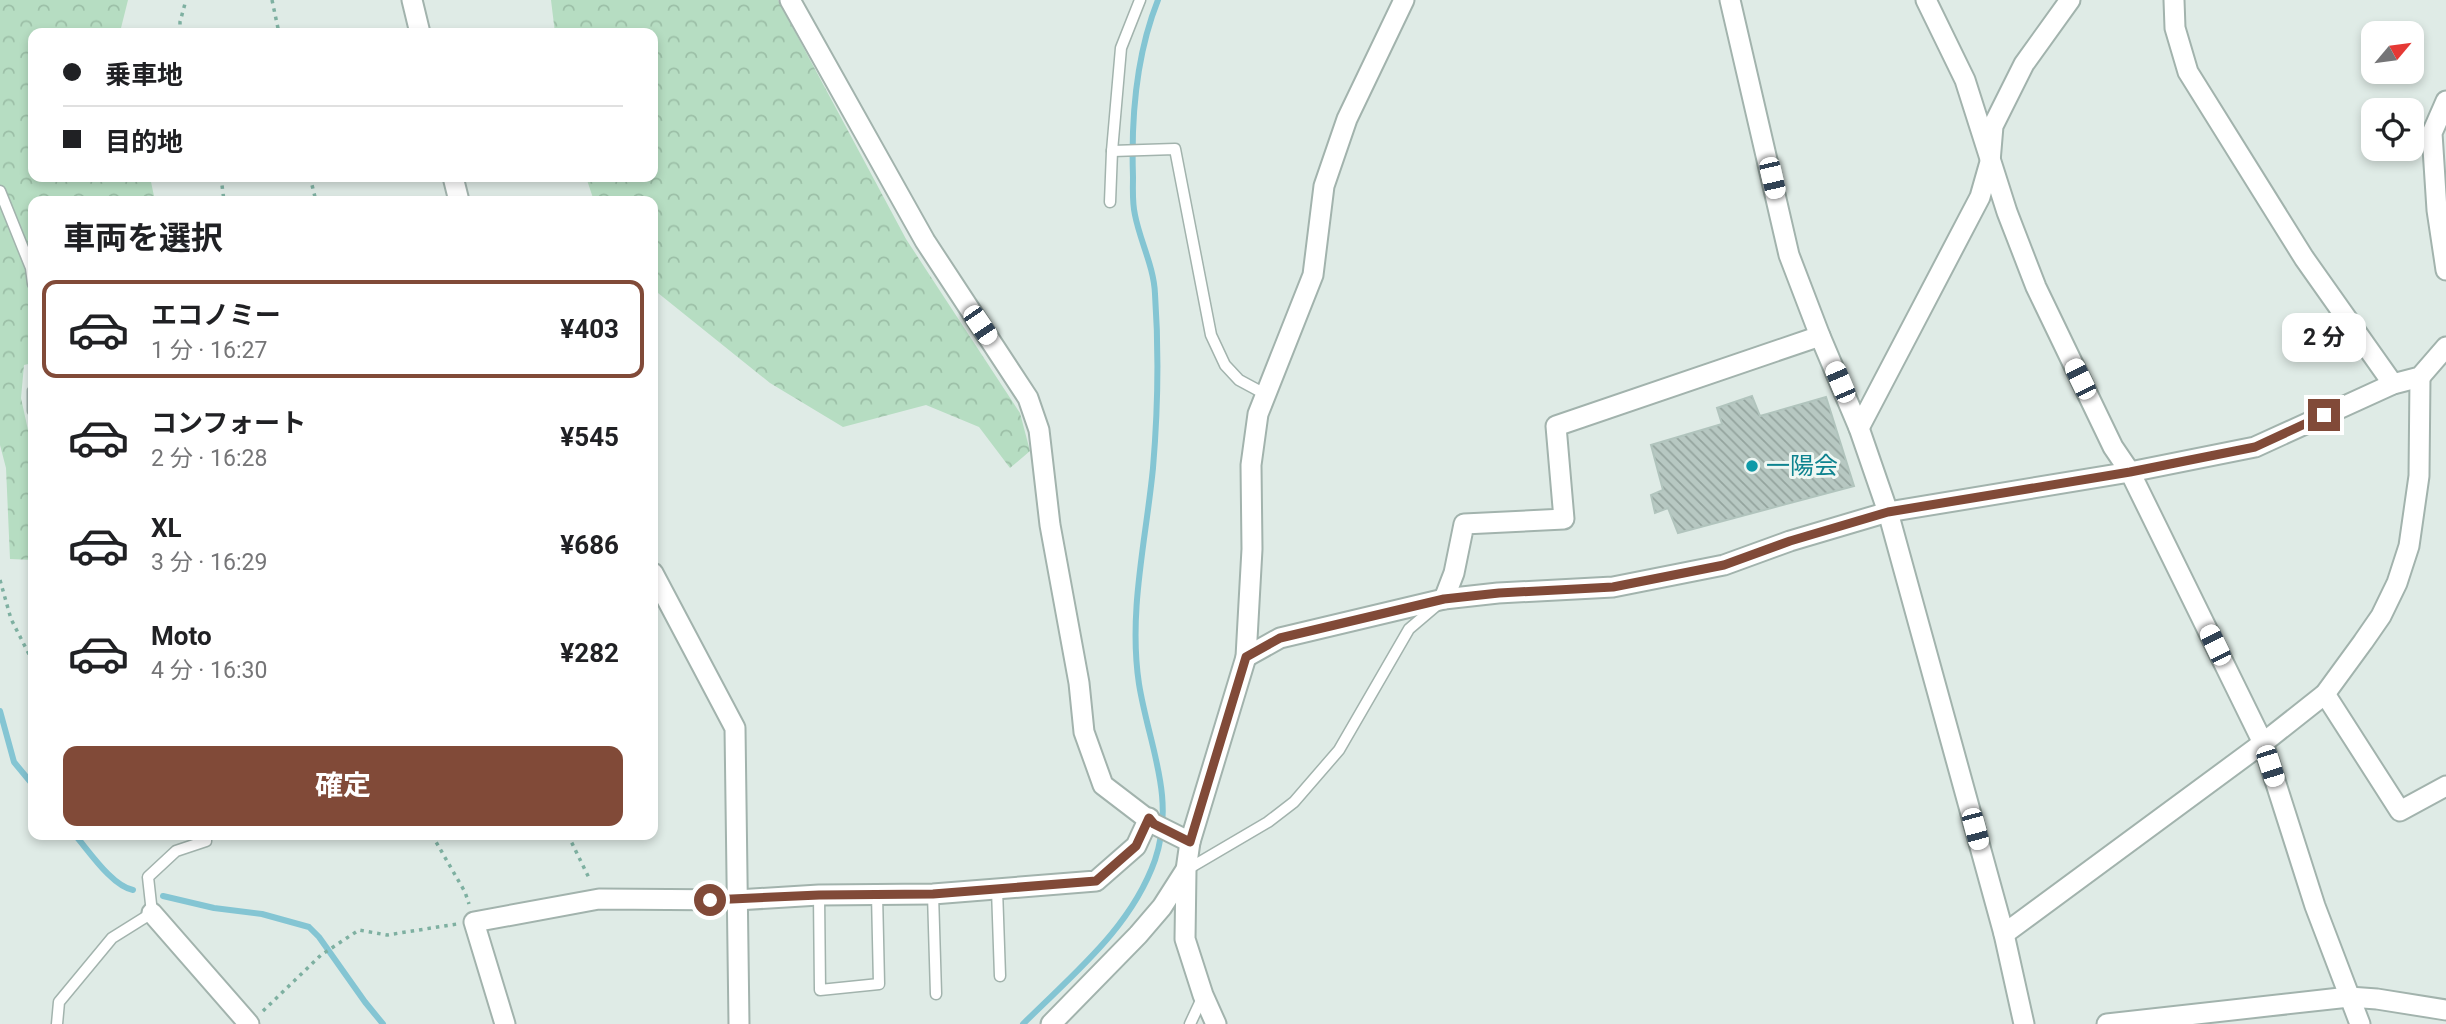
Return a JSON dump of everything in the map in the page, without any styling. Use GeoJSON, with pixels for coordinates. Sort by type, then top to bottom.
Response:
{"type":"FeatureCollection","features":[{"type":"Feature","properties":{"kind":"street"},"geometry":{"type":"LineString","coordinates":[[412,0],[419,28]]}},
{"type":"Feature","properties":{"kind":"street"},"geometry":{"type":"LineString","coordinates":[[790,0],[925,241],[1027,398],[1039,430],[1050,525],[1079,683],[1084,732],[1103,785],[1152,821],[1182,837]]}},
{"type":"Feature","properties":{"kind":"street"},"geometry":{"type":"LineString","coordinates":[[1216,1024],[1203,995],[1185,939],[1186,870],[1182,837],[1246,657],[1252,549],[1251,465],[1258,414],[1312,275],[1324,186],[1347,119],[1404,0]]}},
{"type":"Feature","properties":{"kind":"street"},"geometry":{"type":"LineString","coordinates":[[1730,0],[1789,255],[1860,428],[1888,512],[2004,934],[2024,1024]]}},
{"type":"Feature","properties":{"kind":"street"},"geometry":{"type":"LineString","coordinates":[[1926,0],[1965,80],[1990,162],[2036,287],[2113,447],[2130,472],[2263,743],[2315,906],[2360,1024]]}},
{"type":"Feature","properties":{"kind":"street"},"geometry":{"type":"LineString","coordinates":[[1860,428],[1980,197],[1990,162],[1993,126],[2024,64],[2070,0]]}},
{"type":"Feature","properties":{"kind":"street"},"geometry":{"type":"LineString","coordinates":[[2174,0],[2175,28],[2188,72],[2304,258],[2393,384]]}},
{"type":"Feature","properties":{"kind":"street"},"geometry":{"type":"LineString","coordinates":[[2446,101],[2432,133],[2437,210],[2446,270]]}},
{"type":"Feature","properties":{"kind":"street"},"geometry":{"type":"LineString","coordinates":[[1444,599],[1454,573],[1464,524],[1564,519],[1556,426],[1820,336]]}},
{"type":"Feature","properties":{"kind":"street"},"geometry":{"type":"LineString","coordinates":[[1246,657],[1280,638],[1444,599],[1613,587],[1724,565],[1790,541],[1888,512],[2130,472],[2255,447],[2393,384],[2420,377],[2446,346]]}},
{"type":"Feature","properties":{"kind":"street"},"geometry":{"type":"LineString","coordinates":[[2004,934],[2263,743],[2325,694],[2381,616],[2397,583],[2409,546],[2419,476],[2420,377]]}},
{"type":"Feature","properties":{"kind":"street"},"geometry":{"type":"LineString","coordinates":[[658,583],[735,729],[739,1024]]}},
{"type":"Feature","properties":{"kind":"street"},"geometry":{"type":"LineString","coordinates":[[2325,694],[2400,811],[2446,786]]}},
{"type":"Feature","properties":{"kind":"street"},"geometry":{"type":"LineString","coordinates":[[505,1024],[474,922],[599,899],[737,900],[819,895],[933,894],[1096,881],[1136,846],[1152,821]]}},
{"type":"Feature","properties":{"kind":"street"},"geometry":{"type":"LineString","coordinates":[[1051,1024],[1138,935],[1162,907],[1186,870]]}},
{"type":"Feature","properties":{"kind":"street"},"geometry":{"type":"LineString","coordinates":[[152,913],[254,1020]]}},
{"type":"Feature","properties":{"kind":"street"},"geometry":{"type":"LineString","coordinates":[[2107,1024],[2349,997],[2446,1010]]}},
{"type":"Feature","properties":{"kind":"lane"},"geometry":{"type":"LineString","coordinates":[[1110,202],[1116,151],[1121,48],[1140,0]]}},
{"type":"Feature","properties":{"kind":"lane"},"geometry":{"type":"LineString","coordinates":[[1116,151],[1175,149],[1211,335],[1225,365],[1239,380],[1265,394]]}},
{"type":"Feature","properties":{"kind":"lane"},"geometry":{"type":"LineString","coordinates":[[0,191],[28,261]]}},
{"type":"Feature","properties":{"kind":"lane"},"geometry":{"type":"LineString","coordinates":[[1186,870],[1268,822],[1294,802],[1339,750],[1409,629],[1444,599]]}},
{"type":"Feature","properties":{"kind":"lane"},"geometry":{"type":"LineString","coordinates":[[57,1024],[59,1002],[113,938],[152,913],[148,877],[176,851],[206,840]]}},
{"type":"Feature","properties":{"kind":"lane"},"geometry":{"type":"LineString","coordinates":[[997,889],[1000,976]]}},
{"type":"Feature","properties":{"kind":"lane"},"geometry":{"type":"LineString","coordinates":[[819,895],[820,990],[879,984],[877,894]]}},
{"type":"Feature","properties":{"kind":"lane"},"geometry":{"type":"LineString","coordinates":[[933,894],[936,994]]}},
{"type":"Feature","properties":{"kind":"lane"},"geometry":{"type":"LineString","coordinates":[[1190,1024],[1203,995]]}},
{"type":"Feature","properties":{"kind":"path"},"geometry":{"type":"LineString","coordinates":[[180,28],[186,0]]}},
{"type":"Feature","properties":{"kind":"path"},"geometry":{"type":"LineString","coordinates":[[272,0],[278,28]]}},
{"type":"Feature","properties":{"kind":"path"},"geometry":{"type":"LineString","coordinates":[[0,580],[11,620],[28,652]]}},
{"type":"Feature","properties":{"kind":"path"},"geometry":{"type":"LineString","coordinates":[[254,1020],[321,954],[359,930],[387,935],[474,922],[465,892],[435,840]]}},
{"type":"Feature","properties":{"kind":"path"},"geometry":{"type":"LineString","coordinates":[[570,840],[599,899]]}},
{"type":"Feature","properties":{"kind":"green space"},"geometry":{"type":"Polygon","coordinates":[[[0,0],[128,0],[121,28],[28,28],[28,182],[151,182],[154,196],[28,196],[28,364],[24,365],[21,398],[28,430],[28,560],[10,559],[6,468],[0,445],[0,0]]]}},
{"type":"Feature","properties":{"kind":"green space"},"geometry":{"type":"Polygon","coordinates":[[[551,0],[778,0],[906,239],[1020,413],[1030,451],[1010,468],[979,427],[926,405],[843,427],[770,383],[658,293],[658,196],[592,196],[588,182],[658,182],[658,28],[554,28],[551,0]]]}},
{"type":"Feature","properties":{"kind":"building","name":"一陽会"},"geometry":{"type":"Polygon","coordinates":[[[1752,396],[1760,416],[1826,397],[1854,486],[1678,533],[1668,508],[1655,513],[1651,495],[1663,490],[1651,445],[1722,424],[1717,408],[1752,396]]]}},
{"type":"Feature","properties":{"kind":"waterway"},"geometry":{"type":"LineString","coordinates":[[1023,1024],[1116,929],[1144,885],[1161,837],[1162,793],[1143,707],[1136,657],[1139,576],[1155,446],[1156,316],[1154,284],[1137,225],[1133,196],[1136,87],[1158,0]]}},
{"type":"Feature","properties":{"kind":"waterway"},"geometry":{"type":"LineString","coordinates":[[0,711],[14,762],[28,779]]}},
{"type":"Feature","properties":{"kind":"waterway"},"geometry":{"type":"LineString","coordinates":[[79,840],[109,875],[133,890]]}},
{"type":"Feature","properties":{"kind":"waterway"},"geometry":{"type":"LineString","coordinates":[[163,896],[214,908],[262,914],[309,927],[383,1024]]}},
{"type":"Feature","properties":{"kind":"place","name":"一陽会"},"geometry":{"type":"Point","coordinates":[1752,466]}},
{"type":"Feature","properties":{"kind":"route"},"geometry":{"type":"LineString","coordinates":[[710,900],[933,894],[1096,881],[1136,846],[1149,818],[1154,824],[1190,842],[1246,657],[1280,638],[1444,599],[1613,587],[1724,565],[1790,541],[1888,512],[2130,472],[2255,447],[2324,415]]}}]}
